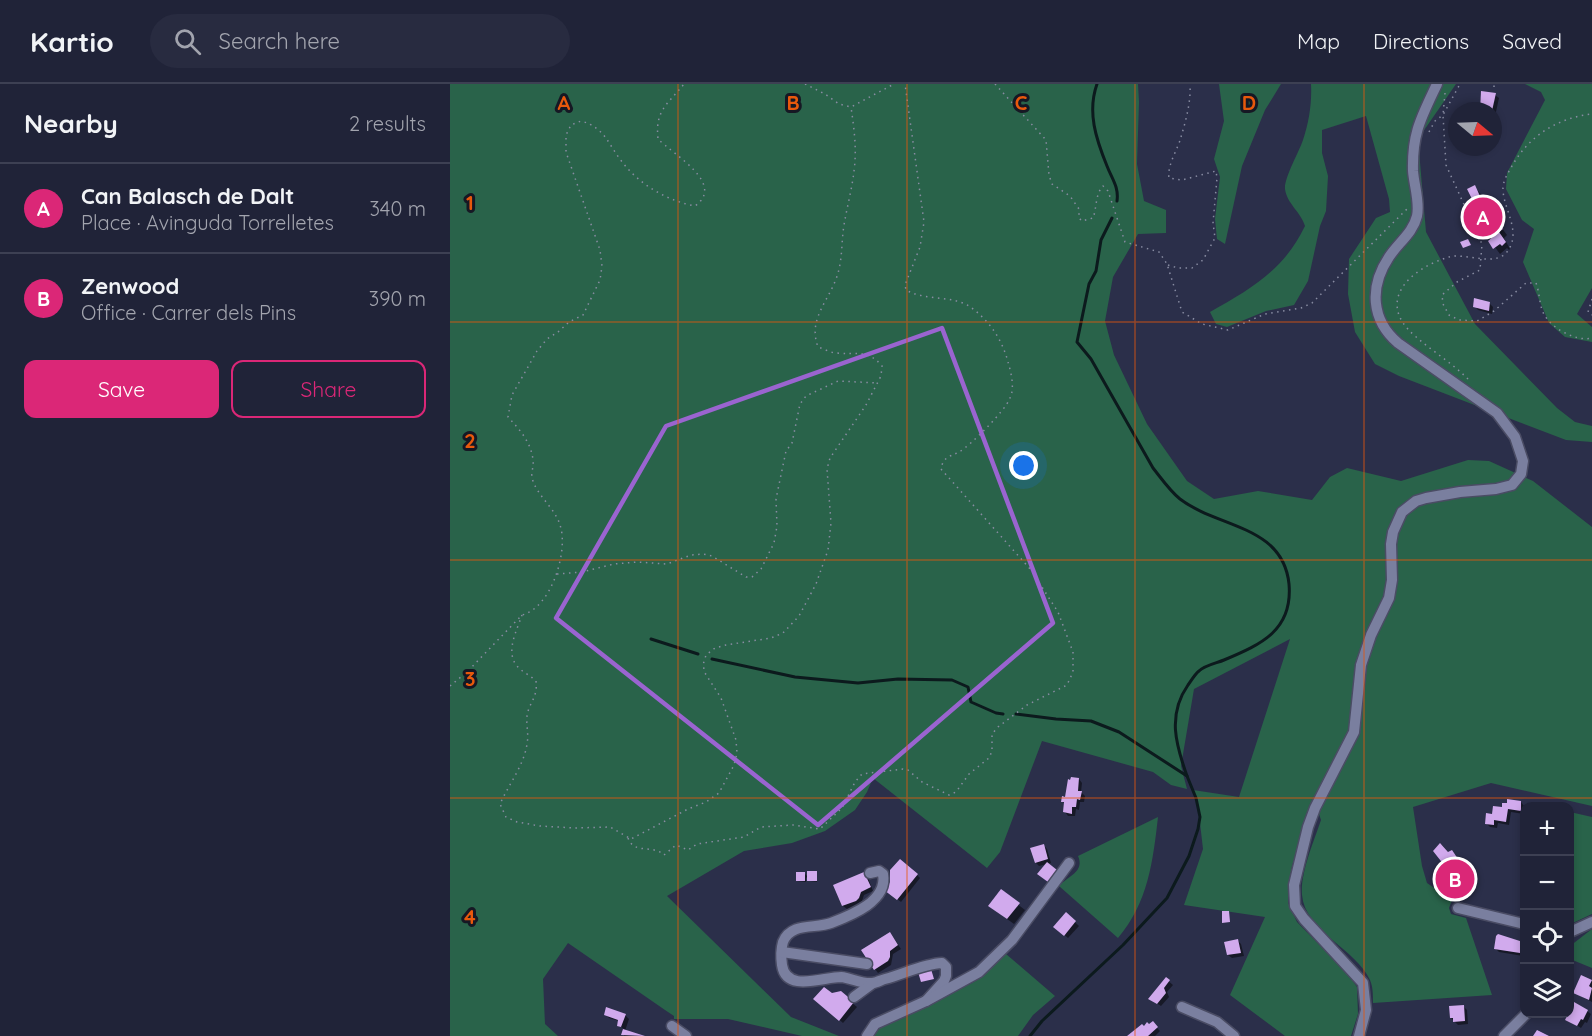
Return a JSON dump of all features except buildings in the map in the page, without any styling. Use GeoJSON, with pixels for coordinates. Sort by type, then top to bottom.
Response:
{"type":"FeatureCollection","features":[{"type":"Feature","properties":{"kind":"street"},"geometry":{"type":"LineString","coordinates":[[1359,1036],[1366,1010],[1363,982],[1304,919],[1295,906],[1294,885],[1308,827],[1318,800],[1354,732],[1361,665],[1371,636],[1389,598],[1392,580],[1391,544],[1393,532],[1402,513],[1416,501],[1426,498],[1512,485],[1521,474],[1523,461],[1515,438],[1497,413],[1398,343],[1386,332],[1377,314],[1376,297],[1387,259],[1407,235],[1416,219],[1417,199],[1413,173],[1415,133],[1437,84]]}},
{"type":"Feature","properties":{"kind":"street"},"geometry":{"type":"LineString","coordinates":[[867,1036],[875,1024],[970,978],[996,957],[1012,940],[1069,863]]}},
{"type":"Feature","properties":{"kind":"street"},"geometry":{"type":"LineString","coordinates":[[870,873],[879,871],[884,878],[874,900]]}},
{"type":"Feature","properties":{"kind":"street"},"geometry":{"type":"LineString","coordinates":[[873,983],[844,977],[794,981],[783,969],[782,952],[784,941],[793,931],[801,927],[831,923],[849,916],[874,900],[888,896]]}},
{"type":"Feature","properties":{"kind":"street"},"geometry":{"type":"LineString","coordinates":[[1458,908],[1520,923]]}},
{"type":"Feature","properties":{"kind":"street"},"geometry":{"type":"LineString","coordinates":[[1574,930],[1592,922]]}},
{"type":"Feature","properties":{"kind":"street"},"geometry":{"type":"LineString","coordinates":[[782,952],[867,964]]}},
{"type":"Feature","properties":{"kind":"street"},"geometry":{"type":"LineString","coordinates":[[854,997],[873,983],[934,964],[945,964],[947,973],[944,981],[926,1001]]}},
{"type":"Feature","properties":{"kind":"street"},"geometry":{"type":"LineString","coordinates":[[1182,1007],[1221,1024],[1234,1036]]}},
{"type":"Feature","properties":{"kind":"street"},"geometry":{"type":"LineString","coordinates":[[1504,1036],[1522,1018]]}},
{"type":"Feature","properties":{"kind":"street"},"geometry":{"type":"LineString","coordinates":[[672,1026],[686,1036]]}},
{"type":"Feature","properties":{"kind":"path"},"geometry":{"type":"LineString","coordinates":[[450,686],[467,672],[522,615],[528,613],[547,594],[561,557],[560,523],[531,476],[534,464],[532,448],[508,417],[512,395],[537,351],[547,339],[569,322],[583,315],[600,280],[602,266],[600,250],[573,176],[566,152],[566,135],[571,125],[581,121],[593,124],[607,138],[622,162],[640,182],[695,206],[703,200],[706,190],[701,177],[658,139],[656,124],[665,105],[684,84]]}},
{"type":"Feature","properties":{"kind":"path"},"geometry":{"type":"LineString","coordinates":[[805,84],[839,104],[851,107],[894,84]]}},
{"type":"Feature","properties":{"kind":"path"},"geometry":{"type":"LineString","coordinates":[[627,836],[630,844],[659,850],[664,855],[676,845],[688,850],[697,844],[744,837],[761,827],[793,825],[820,829],[842,808],[862,774],[897,768],[908,770],[922,782],[949,795],[956,792],[969,774],[989,758],[992,752],[992,734],[998,727],[1027,705],[1062,689],[1071,680],[1073,652],[1058,612],[1031,570],[941,470],[942,462],[946,458],[960,452],[1004,408],[1010,399],[1011,379],[1002,343],[997,333],[966,304],[925,297],[906,290],[905,285],[915,261],[924,222],[905,84]]}},
{"type":"Feature","properties":{"kind":"path"},"geometry":{"type":"LineString","coordinates":[[995,84],[1046,140],[1052,184],[1070,196],[1079,209],[1079,218],[1082,221],[1093,219],[1098,190],[1103,186],[1108,191],[1125,242],[1159,252],[1167,264],[1182,312],[1202,324],[1228,330],[1264,314],[1301,308],[1312,303],[1417,199]]}},
{"type":"Feature","properties":{"kind":"path"},"geometry":{"type":"LineString","coordinates":[[1167,264],[1178,268],[1192,267],[1203,260],[1215,238],[1213,223],[1216,171],[1205,172],[1182,180],[1169,178],[1168,171],[1181,137],[1187,112],[1190,84]]}},
{"type":"Feature","properties":{"kind":"path"},"geometry":{"type":"LineString","coordinates":[[1445,84],[1443,115],[1446,165],[1482,244],[1480,270],[1458,282],[1442,295],[1449,315],[1459,320],[1477,321],[1494,311],[1526,283],[1536,283],[1544,316],[1562,332],[1586,340],[1592,338]]}},
{"type":"Feature","properties":{"kind":"path"},"geometry":{"type":"LineString","coordinates":[[1443,115],[1460,84]]}},
{"type":"Feature","properties":{"kind":"path"},"geometry":{"type":"LineString","coordinates":[[522,615],[513,639],[512,657],[517,666],[536,681],[537,692],[526,719],[529,731],[527,747],[500,804],[506,817],[516,822],[540,826],[575,828],[610,826],[631,838],[720,793],[734,765],[737,753],[736,740],[721,698],[705,673],[703,665],[706,655],[715,648],[726,645],[777,636],[783,633],[799,616],[816,584],[828,550],[831,523],[826,469],[830,458],[866,405],[881,376],[882,366],[874,357],[864,353],[834,353],[819,347],[814,337],[814,327],[820,310],[836,280],[842,259],[844,227],[855,170],[856,143],[851,107]]}},
{"type":"Feature","properties":{"kind":"path"},"geometry":{"type":"LineString","coordinates":[[1472,383],[1457,368],[1407,330],[1396,312],[1402,287],[1422,268],[1452,256],[1481,258],[1499,257],[1506,254],[1510,248],[1512,224],[1503,187],[1514,162],[1528,142],[1544,131],[1561,122],[1592,114]]}},
{"type":"Feature","properties":{"kind":"path"},"geometry":{"type":"LineString","coordinates":[[1592,299],[1588,312],[1592,315]]}},
{"type":"Feature","properties":{"kind":"path"},"geometry":{"type":"LineString","coordinates":[[556,574],[582,572],[614,564],[637,562],[667,564],[691,555],[702,554],[712,556],[746,577],[752,577],[761,569],[774,543],[777,526],[776,500],[786,451],[792,443],[800,405],[806,396],[838,381],[878,383]]}},
{"type":"Feature","properties":{"kind":"highlighted area"},"geometry":{"type":"Polygon","coordinates":[[[942,328],[1053,623],[818,825],[556,618],[666,426],[942,328]]]}},
{"type":"Feature","properties":{"kind":"green space"},"geometry":{"type":"Polygon","coordinates":[[[450,84],[1138,84],[1137,164],[1144,201],[1166,210],[1166,233],[1138,234],[1113,277],[1105,321],[1114,355],[1147,424],[1187,481],[1214,499],[1258,491],[1312,500],[1330,477],[1347,468],[1401,481],[1468,460],[1489,461],[1533,481],[1592,527],[1592,806],[1491,783],[1413,807],[1422,866],[1427,883],[1452,900],[1449,908],[1451,914],[1466,918],[1492,995],[1373,1003],[1371,983],[1363,969],[1321,930],[1305,908],[1302,895],[1303,877],[1321,820],[1319,814],[1309,810],[1292,866],[1288,903],[1297,922],[1348,974],[1357,987],[1358,1014],[1351,1036],[1285,1036],[1230,995],[1265,917],[1184,905],[1203,849],[1198,806],[1193,790],[1239,797],[1290,639],[1194,689],[1181,766],[1187,789],[1171,785],[1153,772],[1042,741],[1000,852],[987,868],[873,778],[855,810],[825,831],[792,843],[744,851],[667,896],[791,1017],[839,1036],[802,1036],[728,1019],[674,1019],[674,1016],[568,943],[543,979],[545,1024],[558,1036],[450,1036],[450,84]]]}},
{"type":"Feature","properties":{"kind":"green space"},"geometry":{"type":"Polygon","coordinates":[[[1219,84],[1281,84],[1265,110],[1242,166],[1225,244],[1217,239],[1215,219],[1220,177],[1214,159],[1224,121],[1219,84]]]}},
{"type":"Feature","properties":{"kind":"green space"},"geometry":{"type":"Polygon","coordinates":[[[1311,84],[1456,84],[1418,139],[1426,232],[1475,324],[1557,408],[1575,422],[1592,426],[1592,442],[1566,440],[1399,376],[1375,364],[1355,332],[1348,294],[1349,259],[1376,218],[1390,212],[1389,199],[1366,116],[1322,130],[1322,153],[1328,176],[1326,211],[1320,226],[1308,281],[1294,305],[1266,311],[1227,327],[1216,324],[1210,312],[1265,277],[1287,255],[1305,226],[1288,199],[1285,184],[1307,126],[1311,84]]]}},
{"type":"Feature","properties":{"kind":"green space"},"geometry":{"type":"Polygon","coordinates":[[[1525,84],[1592,84],[1592,288],[1577,314],[1592,327],[1592,342],[1565,337],[1549,323],[1523,262],[1534,229],[1522,220],[1506,189],[1507,173],[1545,100],[1541,92],[1525,84]]]}},
{"type":"Feature","properties":{"kind":"green space"},"geometry":{"type":"Polygon","coordinates":[[[1574,813],[1592,817],[1592,914],[1575,922],[1574,813]]]}},
{"type":"Feature","properties":{"kind":"green space"},"geometry":{"type":"Polygon","coordinates":[[[1158,817],[1154,850],[1143,896],[1128,925],[1118,938],[1059,886],[1077,870],[1080,861],[1078,856],[1158,817]]]}},
{"type":"Feature","properties":{"kind":"green space"},"geometry":{"type":"Polygon","coordinates":[[[1592,929],[1592,968],[1574,961],[1574,943],[1592,929]]]}},
{"type":"Feature","properties":{"kind":"green space"},"geometry":{"type":"Polygon","coordinates":[[[1006,954],[1055,996],[1033,1015],[1018,1036],[872,1036],[883,1025],[972,983],[1006,954]]]}},
{"type":"Feature","properties":{"kind":"waterway"},"geometry":{"type":"LineString","coordinates":[[1097,84],[1093,105],[1094,125],[1099,146],[1116,187],[1117,201]]}},
{"type":"Feature","properties":{"kind":"waterway"},"geometry":{"type":"LineString","coordinates":[[1112,218],[1101,240],[1096,271],[1089,284],[1077,342],[1091,359],[1153,468],[1169,488],[1195,509],[1262,539],[1275,550],[1284,565],[1289,584],[1286,613],[1272,633],[1251,648],[1202,669],[1181,696],[1177,708],[1176,730],[1187,776]]}},
{"type":"Feature","properties":{"kind":"waterway"},"geometry":{"type":"LineString","coordinates":[[651,639],[698,654]]}},
{"type":"Feature","properties":{"kind":"waterway"},"geometry":{"type":"LineString","coordinates":[[712,659],[795,677],[858,683],[898,679],[952,680],[968,687],[971,702],[1003,714]]}},
{"type":"Feature","properties":{"kind":"waterway"},"geometry":{"type":"LineString","coordinates":[[1016,714],[1091,721],[1119,732],[1187,776],[1196,798],[1200,817],[1189,856],[1167,898],[1123,945],[1042,1021],[1030,1036]]}},
{"type":"Feature","properties":{"kind":"place","name":"Can Balasch de Dalt"},"geometry":{"type":"Point","coordinates":[1483,217]}},
{"type":"Feature","properties":{"kind":"place","name":"Zenwood"},"geometry":{"type":"Point","coordinates":[1455,879]}}]}
